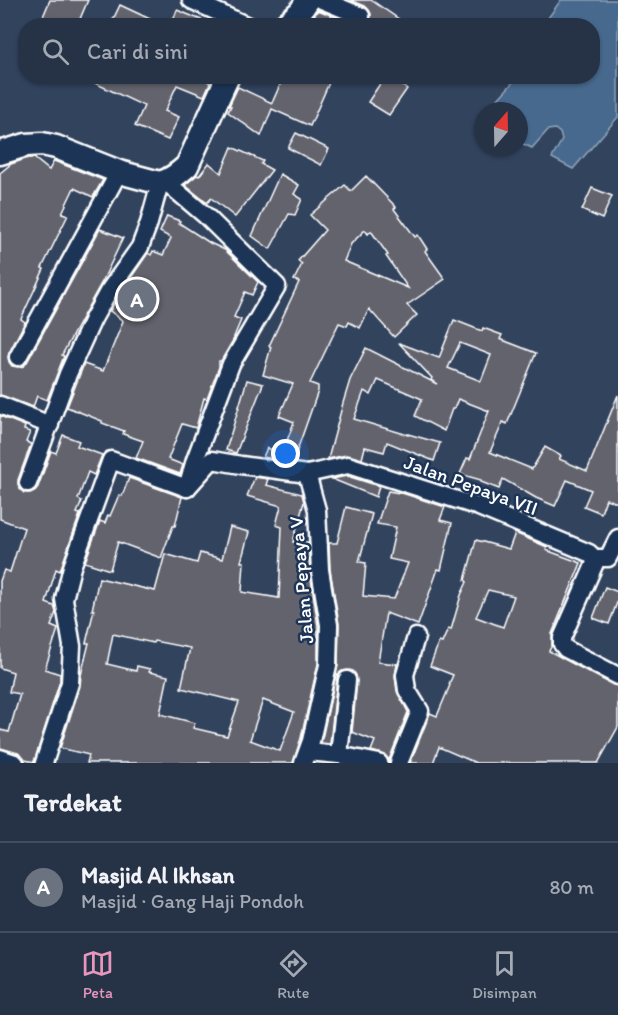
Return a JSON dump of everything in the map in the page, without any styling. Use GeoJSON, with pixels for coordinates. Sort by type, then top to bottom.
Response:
{"type":"FeatureCollection","features":[{"type":"Feature","properties":{"kind":"main road"},"geometry":{"type":"LineString","coordinates":[[293,18],[308,0]]}},
{"type":"Feature","properties":{"kind":"main road"},"geometry":{"type":"LineString","coordinates":[[0,153],[26,145],[42,144],[56,147],[118,172],[163,182],[188,166],[224,84]]}},
{"type":"Feature","properties":{"kind":"street"},"geometry":{"type":"LineString","coordinates":[[191,0],[230,18]]}},
{"type":"Feature","properties":{"kind":"street"},"geometry":{"type":"LineString","coordinates":[[322,0],[361,16],[360,18]]}},
{"type":"Feature","properties":{"kind":"street"},"geometry":{"type":"LineString","coordinates":[[18,357],[118,172]]}},
{"type":"Feature","properties":{"kind":"street"},"geometry":{"type":"LineString","coordinates":[[28,483],[68,374],[108,292],[140,247],[163,182],[206,216],[277,286],[231,364],[195,460],[187,488],[111,460],[72,567],[64,599],[72,646],[70,682],[44,763]]}},
{"type":"Feature","properties":{"kind":"street"},"geometry":{"type":"LineString","coordinates":[[212,223],[237,237]]}},
{"type":"Feature","properties":{"kind":"street"},"geometry":{"type":"LineString","coordinates":[[0,405],[50,425]]}},
{"type":"Feature","properties":{"kind":"street","name":"Jalan Pepaya VII"},"geometry":{"type":"LineString","coordinates":[[187,488],[212,460],[307,474],[348,465],[479,507],[589,553],[594,558]]}},
{"type":"Feature","properties":{"kind":"street","name":"Jalan Pepaya V"},"geometry":{"type":"LineString","coordinates":[[307,474],[317,510],[320,570],[329,625],[328,665],[305,758],[339,755],[379,763]]}},
{"type":"Feature","properties":{"kind":"street"},"geometry":{"type":"LineString","coordinates":[[618,538],[608,558],[594,558],[595,563],[562,638],[562,644],[566,649],[618,676]]}},
{"type":"Feature","properties":{"kind":"street"},"geometry":{"type":"LineString","coordinates":[[399,763],[420,711],[406,690],[405,675],[416,637]]}},
{"type":"Feature","properties":{"kind":"street"},"geometry":{"type":"LineString","coordinates":[[339,755],[347,680]]}},
{"type":"Feature","properties":{"kind":"street"},"geometry":{"type":"LineString","coordinates":[[0,758],[15,763]]}},
{"type":"Feature","properties":{"kind":"water"},"geometry":{"type":"Polygon","coordinates":[[[561,0],[618,0],[618,117],[573,169],[552,158],[562,140],[560,133],[555,129],[548,130],[532,148],[528,146],[528,102],[495,102],[512,84],[600,84],[600,18],[548,18],[561,0]]]}},
{"type":"Feature","properties":{"kind":"building"},"geometry":{"type":"Polygon","coordinates":[[[50,0],[88,0],[80,18],[42,18],[50,0]]]}},
{"type":"Feature","properties":{"kind":"building"},"geometry":{"type":"Polygon","coordinates":[[[350,0],[371,0],[397,18],[370,18],[371,14],[365,6],[350,0]]]}},
{"type":"Feature","properties":{"kind":"building"},"geometry":{"type":"Polygon","coordinates":[[[120,5],[148,18],[114,18],[120,5]]]}},
{"type":"Feature","properties":{"kind":"building"},"geometry":{"type":"Polygon","coordinates":[[[177,10],[197,18],[174,18],[177,10]]]}},
{"type":"Feature","properties":{"kind":"building"},"geometry":{"type":"Polygon","coordinates":[[[318,10],[338,18],[312,18],[318,10]]]}},
{"type":"Feature","properties":{"kind":"building"},"geometry":{"type":"Polygon","coordinates":[[[97,84],[210,84],[204,96],[177,85],[165,111],[179,117],[168,140],[135,126],[144,106],[97,84]]]}},
{"type":"Feature","properties":{"kind":"building"},"geometry":{"type":"Polygon","coordinates":[[[280,84],[328,84],[310,126],[272,109],[261,136],[228,112],[238,87],[272,103],[280,84]]]}},
{"type":"Feature","properties":{"kind":"building"},"geometry":{"type":"Polygon","coordinates":[[[380,84],[400,84],[407,89],[389,115],[368,102],[380,84]]]}},
{"type":"Feature","properties":{"kind":"building"},"geometry":{"type":"Polygon","coordinates":[[[296,133],[329,149],[321,165],[288,148],[296,133]]]}},
{"type":"Feature","properties":{"kind":"building"},"geometry":{"type":"Polygon","coordinates":[[[232,147],[263,161],[261,164],[272,170],[235,217],[211,198],[206,202],[185,185],[197,175],[199,176],[209,163],[221,173],[232,147]]]}},
{"type":"Feature","properties":{"kind":"building"},"geometry":{"type":"Polygon","coordinates":[[[34,158],[49,170],[54,161],[103,180],[93,197],[74,188],[62,213],[68,215],[42,268],[44,269],[21,319],[25,322],[9,353],[9,362],[12,366],[24,366],[27,362],[100,229],[123,238],[62,355],[64,356],[47,400],[37,396],[33,407],[0,395],[0,173],[11,164],[34,158]]]}},
{"type":"Feature","properties":{"kind":"building"},"geometry":{"type":"Polygon","coordinates":[[[280,174],[299,185],[294,194],[302,199],[295,215],[289,214],[270,249],[252,236],[280,174]]]}},
{"type":"Feature","properties":{"kind":"building"},"geometry":{"type":"Polygon","coordinates":[[[366,176],[396,207],[394,209],[415,237],[418,235],[427,249],[425,251],[445,279],[407,305],[417,315],[394,337],[369,309],[360,328],[349,322],[347,326],[339,323],[310,383],[318,386],[318,391],[293,462],[280,459],[294,422],[279,416],[293,384],[263,375],[271,347],[269,346],[299,282],[294,280],[302,264],[298,261],[325,230],[310,215],[345,185],[351,191],[366,176]],[[365,230],[351,244],[344,261],[408,288],[371,231],[368,234],[365,230]]]}},
{"type":"Feature","properties":{"kind":"building"},"geometry":{"type":"Polygon","coordinates":[[[592,188],[612,196],[602,219],[582,210],[592,188]]]}},
{"type":"Feature","properties":{"kind":"building"},"geometry":{"type":"Polygon","coordinates":[[[167,216],[180,221],[179,223],[210,243],[225,250],[258,282],[252,295],[245,292],[234,317],[241,320],[235,337],[219,361],[219,367],[207,399],[204,398],[196,428],[182,424],[168,459],[183,465],[180,474],[136,458],[143,441],[67,407],[84,364],[103,371],[123,321],[110,311],[148,253],[151,255],[153,251],[163,255],[171,238],[160,232],[167,216]]]}},
{"type":"Feature","properties":{"kind":"building"},"geometry":{"type":"Polygon","coordinates":[[[454,320],[482,331],[483,328],[502,335],[500,339],[536,353],[507,424],[503,422],[490,452],[532,469],[545,447],[561,456],[559,459],[587,471],[618,395],[618,503],[606,499],[601,513],[584,506],[591,490],[567,480],[555,506],[503,479],[499,489],[481,480],[460,474],[467,458],[470,459],[489,411],[458,399],[444,431],[415,416],[422,399],[378,380],[371,395],[364,391],[354,419],[440,443],[434,461],[387,442],[384,452],[365,447],[362,459],[346,455],[328,459],[350,380],[366,348],[437,384],[399,343],[439,358],[454,320]],[[460,343],[448,368],[481,381],[491,355],[460,343]]]}},
{"type":"Feature","properties":{"kind":"building"},"geometry":{"type":"Polygon","coordinates":[[[247,380],[263,384],[236,453],[226,450],[247,380]]]}},
{"type":"Feature","properties":{"kind":"building"},"geometry":{"type":"Polygon","coordinates":[[[0,416],[25,426],[24,430],[30,432],[26,442],[31,444],[18,480],[20,489],[24,493],[35,491],[38,487],[51,451],[56,453],[63,435],[79,441],[77,446],[102,455],[94,475],[88,472],[78,499],[82,501],[77,513],[80,514],[60,571],[56,569],[46,603],[54,606],[56,612],[51,626],[58,629],[45,669],[60,674],[60,681],[34,762],[25,760],[18,753],[0,748],[0,730],[9,732],[20,694],[9,692],[13,672],[0,668],[0,581],[4,570],[10,572],[24,528],[0,519],[0,416]]]}},
{"type":"Feature","properties":{"kind":"building"},"geometry":{"type":"Polygon","coordinates":[[[267,448],[275,451],[273,459],[263,457],[267,448]]]}},
{"type":"Feature","properties":{"kind":"building"},"geometry":{"type":"Polygon","coordinates":[[[347,476],[379,486],[376,497],[332,479],[347,476]]]}},
{"type":"Feature","properties":{"kind":"building"},"geometry":{"type":"Polygon","coordinates":[[[255,477],[268,479],[266,485],[302,494],[304,502],[293,542],[308,542],[318,626],[318,664],[293,763],[87,763],[89,755],[60,748],[80,686],[99,578],[155,591],[165,554],[197,563],[200,553],[222,559],[230,527],[249,532],[241,562],[244,562],[242,592],[279,598],[282,527],[276,525],[281,506],[247,496],[255,477]],[[113,634],[107,664],[136,671],[137,666],[150,669],[149,672],[168,676],[160,714],[195,723],[193,728],[227,736],[239,702],[181,688],[190,648],[113,634]],[[263,700],[250,740],[280,751],[294,712],[263,700]]]}},
{"type":"Feature","properties":{"kind":"building"},"geometry":{"type":"Polygon","coordinates":[[[129,478],[182,497],[175,526],[173,526],[161,558],[118,542],[110,570],[85,562],[100,521],[105,523],[108,515],[110,516],[129,478]]]}},
{"type":"Feature","properties":{"kind":"building"},"geometry":{"type":"Polygon","coordinates":[[[388,491],[445,507],[440,520],[452,523],[441,570],[438,569],[418,625],[386,613],[378,662],[397,664],[395,676],[397,691],[408,712],[389,760],[385,755],[371,751],[375,741],[352,732],[357,681],[356,675],[349,670],[338,674],[330,744],[321,743],[338,665],[339,624],[330,569],[329,543],[337,543],[346,507],[372,514],[359,562],[366,563],[363,596],[394,599],[408,563],[389,559],[396,527],[377,524],[388,491]]]}},
{"type":"Feature","properties":{"kind":"building"},"geometry":{"type":"Polygon","coordinates":[[[515,533],[547,547],[546,550],[581,563],[552,634],[552,645],[549,651],[618,686],[618,727],[598,763],[476,763],[439,747],[433,763],[410,763],[430,713],[437,716],[453,675],[430,666],[439,642],[442,643],[448,629],[451,630],[467,582],[465,580],[476,540],[509,549],[515,533]],[[488,590],[476,617],[503,627],[514,596],[488,590]]]}},
{"type":"Feature","properties":{"kind":"building"},"geometry":{"type":"Polygon","coordinates":[[[605,587],[618,592],[618,600],[609,624],[593,618],[605,587]]]}},
{"type":"Feature","properties":{"kind":"place","name":"Masjid Al Ikhsan"},"geometry":{"type":"Point","coordinates":[137,299]}}]}
